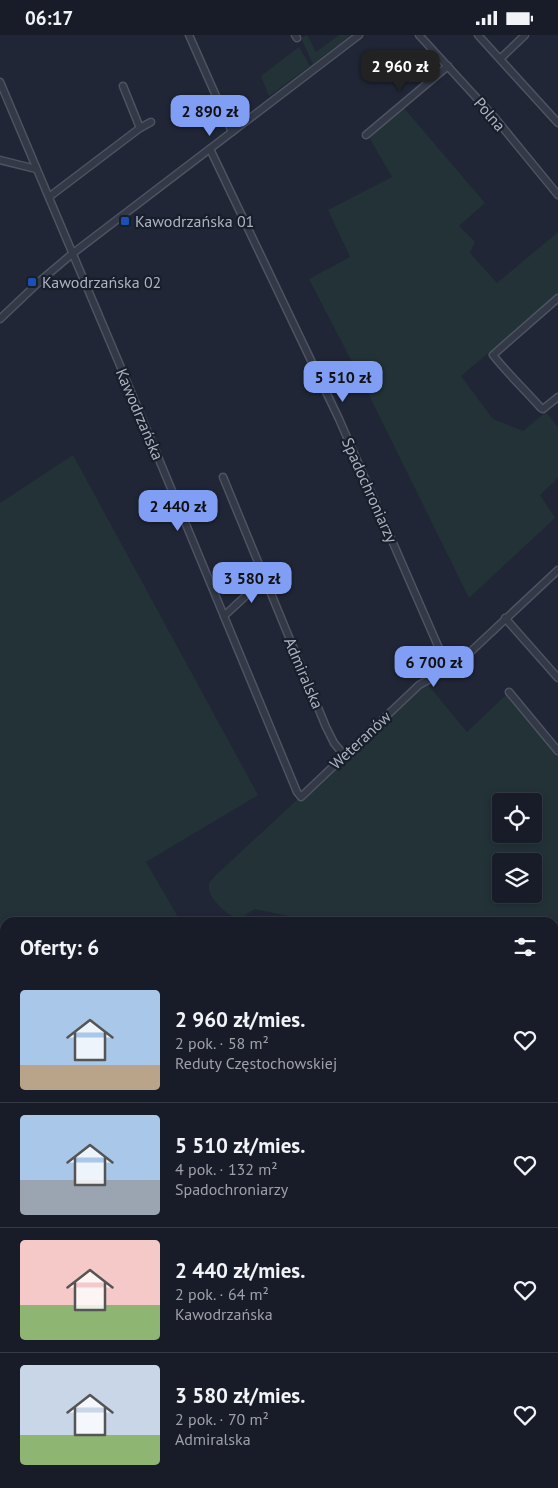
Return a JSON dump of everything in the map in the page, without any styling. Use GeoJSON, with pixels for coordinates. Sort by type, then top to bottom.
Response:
{"type":"FeatureCollection","features":[{"type":"Feature","properties":{"kind":"street"},"geometry":{"type":"LineString","coordinates":[[189,35],[232,132]]}},
{"type":"Feature","properties":{"kind":"street"},"geometry":{"type":"LineString","coordinates":[[0,319],[72,254],[359,35]]}},
{"type":"Feature","properties":{"kind":"street","name":"Polna"},"geometry":{"type":"LineString","coordinates":[[419,35],[495,118],[558,195]]}},
{"type":"Feature","properties":{"kind":"street"},"geometry":{"type":"LineString","coordinates":[[478,35],[558,123]]}},
{"type":"Feature","properties":{"kind":"street"},"geometry":{"type":"LineString","coordinates":[[500,59],[525,35]]}},
{"type":"Feature","properties":{"kind":"street"},"geometry":{"type":"LineString","coordinates":[[366,135],[448,66]]}},
{"type":"Feature","properties":{"kind":"street","name":"Kawodrzańska"},"geometry":{"type":"LineString","coordinates":[[0,83],[297,792],[301,797]]}},
{"type":"Feature","properties":{"kind":"street"},"geometry":{"type":"LineString","coordinates":[[123,86],[140,128]]}},
{"type":"Feature","properties":{"kind":"street"},"geometry":{"type":"LineString","coordinates":[[49,197],[140,128],[151,122]]}},
{"type":"Feature","properties":{"kind":"street","name":"Spadochroniarzy"},"geometry":{"type":"LineString","coordinates":[[210,149],[339,419],[448,669]]}},
{"type":"Feature","properties":{"kind":"street"},"geometry":{"type":"LineString","coordinates":[[0,160],[36,169]]}},
{"type":"Feature","properties":{"kind":"street"},"geometry":{"type":"LineString","coordinates":[[558,298],[493,355],[514,381],[522,386],[541,408],[544,409],[558,397]]}},
{"type":"Feature","properties":{"kind":"street","name":"Admiralska"},"geometry":{"type":"LineString","coordinates":[[223,477],[326,727],[334,743],[344,755]]}},
{"type":"Feature","properties":{"kind":"street","name":"Weteranów"},"geometry":{"type":"LineString","coordinates":[[301,797],[419,685],[448,669],[464,657],[558,571]]}},
{"type":"Feature","properties":{"kind":"street"},"geometry":{"type":"LineString","coordinates":[[224,616],[265,578]]}},
{"type":"Feature","properties":{"kind":"street"},"geometry":{"type":"LineString","coordinates":[[505,618],[558,679]]}},
{"type":"Feature","properties":{"kind":"street"},"geometry":{"type":"LineString","coordinates":[[509,692],[558,751]]}},
{"type":"Feature","properties":{"kind":"shaded area"},"geometry":{"type":"Polygon","coordinates":[[[307,35],[316,52],[339,35],[351,35],[313,64],[301,38],[307,35]]]}},
{"type":"Feature","properties":{"kind":"shaded area"},"geometry":{"type":"Polygon","coordinates":[[[299,47],[310,66],[269,96],[261,76],[299,47]]]}},
{"type":"Feature","properties":{"kind":"shaded area"},"geometry":{"type":"Polygon","coordinates":[[[404,108],[485,203],[459,226],[475,242],[470,253],[497,283],[558,232],[558,294],[461,376],[493,419],[523,431],[546,412],[558,427],[558,478],[540,495],[555,518],[469,598],[366,389],[309,279],[350,257],[328,210],[392,177],[369,137],[404,108]]]}},
{"type":"Feature","properties":{"kind":"shaded area"},"geometry":{"type":"Polygon","coordinates":[[[73,455],[258,795],[146,862],[178,917],[0,917],[0,503],[73,455]]]}},
{"type":"Feature","properties":{"kind":"shaded area"},"geometry":{"type":"Polygon","coordinates":[[[425,681],[467,732],[509,692],[558,751],[558,917],[292,917],[255,909],[243,916],[236,917],[222,909],[209,891],[209,883],[216,875],[425,681]]]}},
{"type":"Feature","properties":{"kind":"place","name":"Kawodrzańska 01"},"geometry":{"type":"Point","coordinates":[125,221]}},
{"type":"Feature","properties":{"kind":"place","name":"Kawodrzańska 02"},"geometry":{"type":"Point","coordinates":[32,282]}}]}
